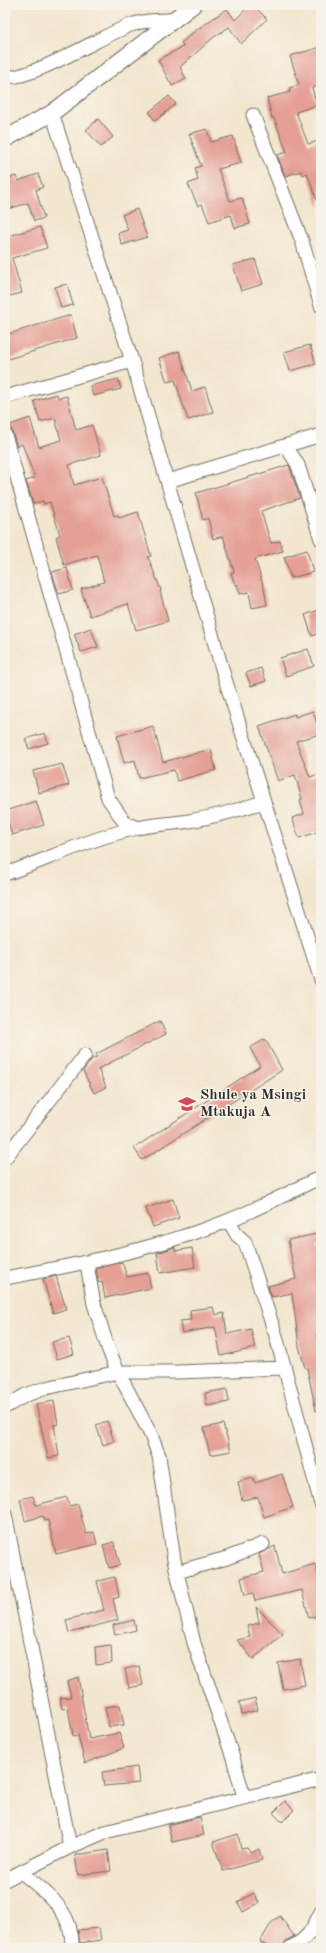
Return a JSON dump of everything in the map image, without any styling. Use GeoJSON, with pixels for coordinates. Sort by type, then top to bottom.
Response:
{"type":"FeatureCollection","features":[{"type":"Feature","properties":{"kind":"street"},"geometry":{"type":"LineString","coordinates":[[5,76],[16,78],[28,74],[59,60],[109,33],[132,24],[182,11]]}},
{"type":"Feature","properties":{"kind":"street"},"geometry":{"type":"LineString","coordinates":[[5,139],[52,113],[131,54],[182,11]]}},
{"type":"Feature","properties":{"kind":"street"},"geometry":{"type":"LineString","coordinates":[[52,113],[132,361],[263,802],[316,947],[321,980]]}},
{"type":"Feature","properties":{"kind":"street"},"geometry":{"type":"LineString","coordinates":[[253,115],[302,241],[321,306]]}},
{"type":"Feature","properties":{"kind":"street"},"geometry":{"type":"LineString","coordinates":[[5,397],[132,361]]}},
{"type":"Feature","properties":{"kind":"street"},"geometry":{"type":"LineString","coordinates":[[168,481],[321,434]]}},
{"type":"Feature","properties":{"kind":"street"},"geometry":{"type":"LineString","coordinates":[[5,435],[108,798],[125,823],[138,828]]}},
{"type":"Feature","properties":{"kind":"street"},"geometry":{"type":"LineString","coordinates":[[286,446],[298,466],[321,539]]}},
{"type":"Feature","properties":{"kind":"street"},"geometry":{"type":"LineString","coordinates":[[5,874],[90,842],[138,828],[190,821],[263,802]]}},
{"type":"Feature","properties":{"kind":"street"},"geometry":{"type":"LineString","coordinates":[[5,1158],[85,1055]]}},
{"type":"Feature","properties":{"kind":"street"},"geometry":{"type":"LineString","coordinates":[[5,1278],[87,1264],[152,1247],[229,1220],[321,1177]]}},
{"type":"Feature","properties":{"kind":"street"},"geometry":{"type":"LineString","coordinates":[[229,1220],[237,1235],[245,1242],[285,1368],[321,1504]]}},
{"type":"Feature","properties":{"kind":"street"},"geometry":{"type":"LineString","coordinates":[[87,1264],[100,1324],[118,1372],[151,1435],[159,1456],[177,1572],[196,1649],[233,1758],[244,1798]]}},
{"type":"Feature","properties":{"kind":"street"},"geometry":{"type":"LineString","coordinates":[[5,1407],[26,1395],[46,1388],[118,1372],[177,1372],[285,1368]]}},
{"type":"Feature","properties":{"kind":"street"},"geometry":{"type":"LineString","coordinates":[[5,1514],[70,1848]]}},
{"type":"Feature","properties":{"kind":"street"},"geometry":{"type":"LineString","coordinates":[[177,1572],[227,1558],[264,1544]]}},
{"type":"Feature","properties":{"kind":"street"},"geometry":{"type":"LineString","coordinates":[[5,1880],[105,1832],[321,1779]]}},
{"type":"Feature","properties":{"kind":"street"},"geometry":{"type":"LineString","coordinates":[[21,1872],[40,1887],[61,1908],[67,1919],[72,1940],[72,1948]]}},
{"type":"Feature","properties":{"kind":"street"},"geometry":{"type":"LineString","coordinates":[[290,1948],[306,1938],[312,1931],[321,1912]]}},
{"type":"Feature","properties":{"kind":"building"},"geometry":{"type":"Polygon","coordinates":[[[250,5],[253,5],[267,19],[241,44],[229,27],[214,37],[180,67],[186,79],[172,86],[158,60],[184,46],[181,43],[196,30],[227,9],[235,20],[250,5]]]}},
{"type":"Feature","properties":{"kind":"building"},"geometry":{"type":"Polygon","coordinates":[[[321,47],[321,85],[312,88],[317,105],[296,112],[308,144],[321,140],[320,208],[307,173],[303,175],[301,171],[285,176],[277,155],[287,152],[274,118],[272,118],[267,98],[290,92],[289,88],[299,85],[290,56],[321,47]]]}},
{"type":"Feature","properties":{"kind":"building"},"geometry":{"type":"Polygon","coordinates":[[[169,96],[176,104],[155,121],[149,112],[169,96]]]}},
{"type":"Feature","properties":{"kind":"building"},"geometry":{"type":"Polygon","coordinates":[[[98,119],[113,137],[101,147],[86,130],[98,119]]]}},
{"type":"Feature","properties":{"kind":"building"},"geometry":{"type":"Polygon","coordinates":[[[207,129],[211,142],[233,136],[241,163],[218,169],[230,201],[242,198],[250,224],[235,228],[231,215],[209,222],[202,204],[198,206],[188,184],[198,180],[195,168],[201,166],[189,134],[207,129]]]}},
{"type":"Feature","properties":{"kind":"building"},"geometry":{"type":"Polygon","coordinates":[[[38,174],[43,187],[36,190],[44,218],[34,221],[28,203],[5,210],[5,179],[16,176],[18,181],[38,174]]]}},
{"type":"Feature","properties":{"kind":"building"},"geometry":{"type":"Polygon","coordinates":[[[137,209],[147,237],[122,245],[118,233],[128,230],[122,215],[137,209]]]}},
{"type":"Feature","properties":{"kind":"building"},"geometry":{"type":"Polygon","coordinates":[[[40,227],[47,248],[12,258],[22,293],[5,297],[5,237],[40,227]]]}},
{"type":"Feature","properties":{"kind":"building"},"geometry":{"type":"Polygon","coordinates":[[[255,259],[263,284],[241,291],[233,265],[255,259]]]}},
{"type":"Feature","properties":{"kind":"building"},"geometry":{"type":"Polygon","coordinates":[[[67,284],[73,305],[61,308],[55,287],[67,284]]]}},
{"type":"Feature","properties":{"kind":"building"},"geometry":{"type":"Polygon","coordinates":[[[71,315],[77,338],[5,360],[5,335],[71,315]]]}},
{"type":"Feature","properties":{"kind":"building"},"geometry":{"type":"Polygon","coordinates":[[[310,345],[316,364],[290,371],[284,352],[310,345]]]}},
{"type":"Feature","properties":{"kind":"building"},"geometry":{"type":"Polygon","coordinates":[[[179,351],[192,391],[205,387],[213,412],[188,420],[175,380],[167,382],[159,358],[179,351]]]}},
{"type":"Feature","properties":{"kind":"building"},"geometry":{"type":"Polygon","coordinates":[[[118,379],[121,389],[93,396],[90,386],[118,379]]]}},
{"type":"Feature","properties":{"kind":"building"},"geometry":{"type":"Polygon","coordinates":[[[57,394],[58,398],[67,396],[76,430],[92,425],[101,455],[69,465],[74,485],[102,477],[114,516],[118,515],[119,518],[138,512],[151,556],[148,557],[161,590],[168,621],[136,630],[128,604],[90,616],[81,589],[104,582],[97,555],[64,565],[56,537],[60,535],[50,502],[44,504],[43,501],[33,504],[26,481],[35,478],[22,444],[17,446],[10,425],[30,418],[39,447],[61,440],[55,418],[40,422],[34,401],[57,394]]]}},
{"type":"Feature","properties":{"kind":"building"},"geometry":{"type":"Polygon","coordinates":[[[289,465],[300,498],[261,511],[271,543],[280,541],[283,551],[255,559],[264,588],[267,605],[252,608],[249,592],[240,594],[237,584],[235,585],[231,573],[234,572],[223,536],[213,539],[208,518],[203,520],[196,493],[289,465]]]}},
{"type":"Feature","properties":{"kind":"building"},"geometry":{"type":"Polygon","coordinates":[[[307,550],[313,572],[291,578],[284,557],[307,550]]]}},
{"type":"Feature","properties":{"kind":"building"},"geometry":{"type":"Polygon","coordinates":[[[67,568],[73,590],[59,594],[52,572],[67,568]]]}},
{"type":"Feature","properties":{"kind":"building"},"geometry":{"type":"Polygon","coordinates":[[[321,609],[321,633],[312,636],[305,615],[321,609]]]}},
{"type":"Feature","properties":{"kind":"building"},"geometry":{"type":"Polygon","coordinates":[[[91,628],[98,647],[81,652],[74,634],[91,628]]]}},
{"type":"Feature","properties":{"kind":"building"},"geometry":{"type":"Polygon","coordinates":[[[308,649],[314,666],[286,676],[280,658],[308,649]]]}},
{"type":"Feature","properties":{"kind":"building"},"geometry":{"type":"Polygon","coordinates":[[[261,668],[266,681],[251,686],[246,673],[261,668]]]}},
{"type":"Feature","properties":{"kind":"building"},"geometry":{"type":"Polygon","coordinates":[[[313,711],[320,734],[296,741],[310,777],[321,773],[321,831],[299,838],[292,818],[304,814],[300,800],[302,799],[295,775],[278,781],[259,726],[295,714],[295,717],[313,711]]]}},
{"type":"Feature","properties":{"kind":"building"},"geometry":{"type":"Polygon","coordinates":[[[153,726],[163,762],[211,749],[216,770],[177,781],[174,770],[139,778],[135,760],[124,763],[117,736],[153,726]]]}},
{"type":"Feature","properties":{"kind":"building"},"geometry":{"type":"Polygon","coordinates":[[[45,733],[48,743],[29,749],[25,739],[45,733]]]}},
{"type":"Feature","properties":{"kind":"building"},"geometry":{"type":"Polygon","coordinates":[[[62,764],[69,785],[39,793],[33,771],[62,764]]]}},
{"type":"Feature","properties":{"kind":"building"},"geometry":{"type":"Polygon","coordinates":[[[36,801],[44,825],[12,835],[5,811],[36,801]]]}},
{"type":"Feature","properties":{"kind":"building"},"geometry":{"type":"Polygon","coordinates":[[[160,1021],[166,1034],[98,1069],[106,1087],[94,1093],[83,1071],[92,1059],[97,1057],[96,1054],[160,1021]]]}},
{"type":"Feature","properties":{"kind":"building"},"geometry":{"type":"Polygon","coordinates":[[[265,1039],[282,1070],[142,1160],[134,1148],[260,1066],[250,1048],[265,1039]]]}},
{"type":"Feature","properties":{"kind":"building"},"geometry":{"type":"Polygon","coordinates":[[[173,1199],[179,1218],[153,1227],[146,1208],[173,1199]]]}},
{"type":"Feature","properties":{"kind":"building"},"geometry":{"type":"Polygon","coordinates":[[[321,1233],[321,1244],[317,1245],[321,1266],[321,1334],[316,1335],[321,1354],[321,1411],[316,1411],[307,1368],[305,1368],[299,1346],[292,1293],[272,1297],[268,1286],[296,1279],[288,1240],[321,1233]]]}},
{"type":"Feature","properties":{"kind":"building"},"geometry":{"type":"Polygon","coordinates":[[[175,1247],[175,1251],[192,1248],[195,1267],[160,1273],[157,1253],[175,1247]]]}},
{"type":"Feature","properties":{"kind":"building"},"geometry":{"type":"Polygon","coordinates":[[[122,1262],[127,1277],[148,1273],[151,1288],[105,1298],[102,1281],[98,1282],[96,1268],[122,1262]]]}},
{"type":"Feature","properties":{"kind":"building"},"geometry":{"type":"Polygon","coordinates":[[[56,1276],[66,1309],[53,1313],[43,1279],[56,1276]]]}},
{"type":"Feature","properties":{"kind":"building"},"geometry":{"type":"Polygon","coordinates":[[[213,1307],[215,1315],[224,1313],[227,1334],[251,1329],[255,1348],[221,1356],[215,1327],[182,1333],[180,1321],[191,1320],[190,1310],[213,1307]]]}},
{"type":"Feature","properties":{"kind":"building"},"geometry":{"type":"Polygon","coordinates":[[[69,1338],[74,1354],[57,1359],[52,1342],[69,1338]]]}},
{"type":"Feature","properties":{"kind":"building"},"geometry":{"type":"Polygon","coordinates":[[[227,1389],[229,1402],[207,1406],[205,1393],[227,1389]]]}},
{"type":"Feature","properties":{"kind":"building"},"geometry":{"type":"Polygon","coordinates":[[[54,1401],[58,1424],[54,1425],[59,1456],[48,1458],[36,1404],[54,1401]]]}},
{"type":"Feature","properties":{"kind":"building"},"geometry":{"type":"Polygon","coordinates":[[[107,1421],[114,1441],[103,1445],[96,1425],[107,1421]]]}},
{"type":"Feature","properties":{"kind":"building"},"geometry":{"type":"Polygon","coordinates":[[[223,1424],[231,1451],[210,1455],[204,1428],[223,1424]]]}},
{"type":"Feature","properties":{"kind":"building"},"geometry":{"type":"Polygon","coordinates":[[[282,1474],[293,1507],[264,1517],[258,1497],[242,1500],[238,1482],[253,1478],[255,1483],[282,1474]]]}},
{"type":"Feature","properties":{"kind":"building"},"geometry":{"type":"Polygon","coordinates":[[[33,1496],[36,1505],[67,1497],[69,1506],[78,1504],[86,1534],[94,1532],[97,1544],[56,1554],[48,1520],[44,1521],[43,1516],[25,1521],[20,1499],[33,1496]]]}},
{"type":"Feature","properties":{"kind":"building"},"geometry":{"type":"Polygon","coordinates":[[[114,1542],[120,1565],[109,1568],[103,1545],[114,1542]]]}},
{"type":"Feature","properties":{"kind":"building"},"geometry":{"type":"Polygon","coordinates":[[[275,1546],[282,1574],[315,1564],[321,1587],[321,1615],[309,1618],[302,1590],[255,1601],[253,1593],[245,1595],[241,1578],[264,1572],[259,1554],[275,1546]]]}},
{"type":"Feature","properties":{"kind":"building"},"geometry":{"type":"Polygon","coordinates":[[[115,1577],[119,1597],[113,1599],[118,1620],[69,1633],[66,1620],[104,1610],[97,1581],[115,1577]]]}},
{"type":"Feature","properties":{"kind":"building"},"geometry":{"type":"Polygon","coordinates":[[[256,1607],[283,1634],[253,1659],[237,1640],[250,1637],[247,1626],[259,1623],[256,1607]]]}},
{"type":"Feature","properties":{"kind":"building"},"geometry":{"type":"Polygon","coordinates":[[[134,1620],[136,1630],[115,1635],[113,1625],[134,1620]]]}},
{"type":"Feature","properties":{"kind":"building"},"geometry":{"type":"Polygon","coordinates":[[[111,1645],[112,1663],[96,1665],[95,1647],[111,1645]]]}},
{"type":"Feature","properties":{"kind":"building"},"geometry":{"type":"Polygon","coordinates":[[[300,1659],[305,1685],[283,1689],[278,1663],[300,1659]]]}},
{"type":"Feature","properties":{"kind":"building"},"geometry":{"type":"Polygon","coordinates":[[[139,1666],[143,1685],[129,1688],[125,1669],[139,1666]]]}},
{"type":"Feature","properties":{"kind":"building"},"geometry":{"type":"Polygon","coordinates":[[[78,1677],[89,1739],[119,1733],[124,1748],[85,1763],[78,1735],[73,1736],[68,1708],[62,1709],[60,1698],[71,1697],[67,1681],[78,1677]]]}},
{"type":"Feature","properties":{"kind":"building"},"geometry":{"type":"Polygon","coordinates":[[[255,1698],[258,1710],[242,1714],[239,1702],[255,1698]]]}},
{"type":"Feature","properties":{"kind":"building"},"geometry":{"type":"Polygon","coordinates":[[[120,1705],[124,1725],[109,1727],[105,1707],[120,1705]]]}},
{"type":"Feature","properties":{"kind":"building"},"geometry":{"type":"Polygon","coordinates":[[[137,1767],[139,1783],[104,1786],[102,1772],[137,1767]]]}},
{"type":"Feature","properties":{"kind":"building"},"geometry":{"type":"Polygon","coordinates":[[[285,1801],[294,1810],[282,1822],[273,1813],[285,1801]]]}},
{"type":"Feature","properties":{"kind":"building"},"geometry":{"type":"Polygon","coordinates":[[[200,1817],[204,1835],[172,1842],[168,1825],[200,1817]]]}},
{"type":"Feature","properties":{"kind":"building"},"geometry":{"type":"Polygon","coordinates":[[[238,1834],[241,1849],[247,1848],[251,1853],[259,1849],[262,1860],[223,1871],[213,1842],[238,1834]]]}},
{"type":"Feature","properties":{"kind":"building"},"geometry":{"type":"Polygon","coordinates":[[[108,1850],[111,1871],[78,1875],[75,1855],[108,1850]]]}},
{"type":"Feature","properties":{"kind":"building"},"geometry":{"type":"Polygon","coordinates":[[[254,1893],[259,1903],[243,1912],[238,1902],[254,1893]]]}},
{"type":"Feature","properties":{"kind":"building"},"geometry":{"type":"Polygon","coordinates":[[[280,1916],[294,1936],[286,1941],[282,1948],[271,1948],[260,1942],[272,1922],[280,1916]]]}},
{"type":"Feature","properties":{"kind":"building"},"geometry":{"type":"Polygon","coordinates":[[[99,1928],[101,1940],[80,1943],[78,1930],[99,1928]]]}},
{"type":"Feature","properties":{"kind":"place","name":"Shule ya Msingi Mtakuja A"},"geometry":{"type":"Point","coordinates":[187,1104]}}]}
